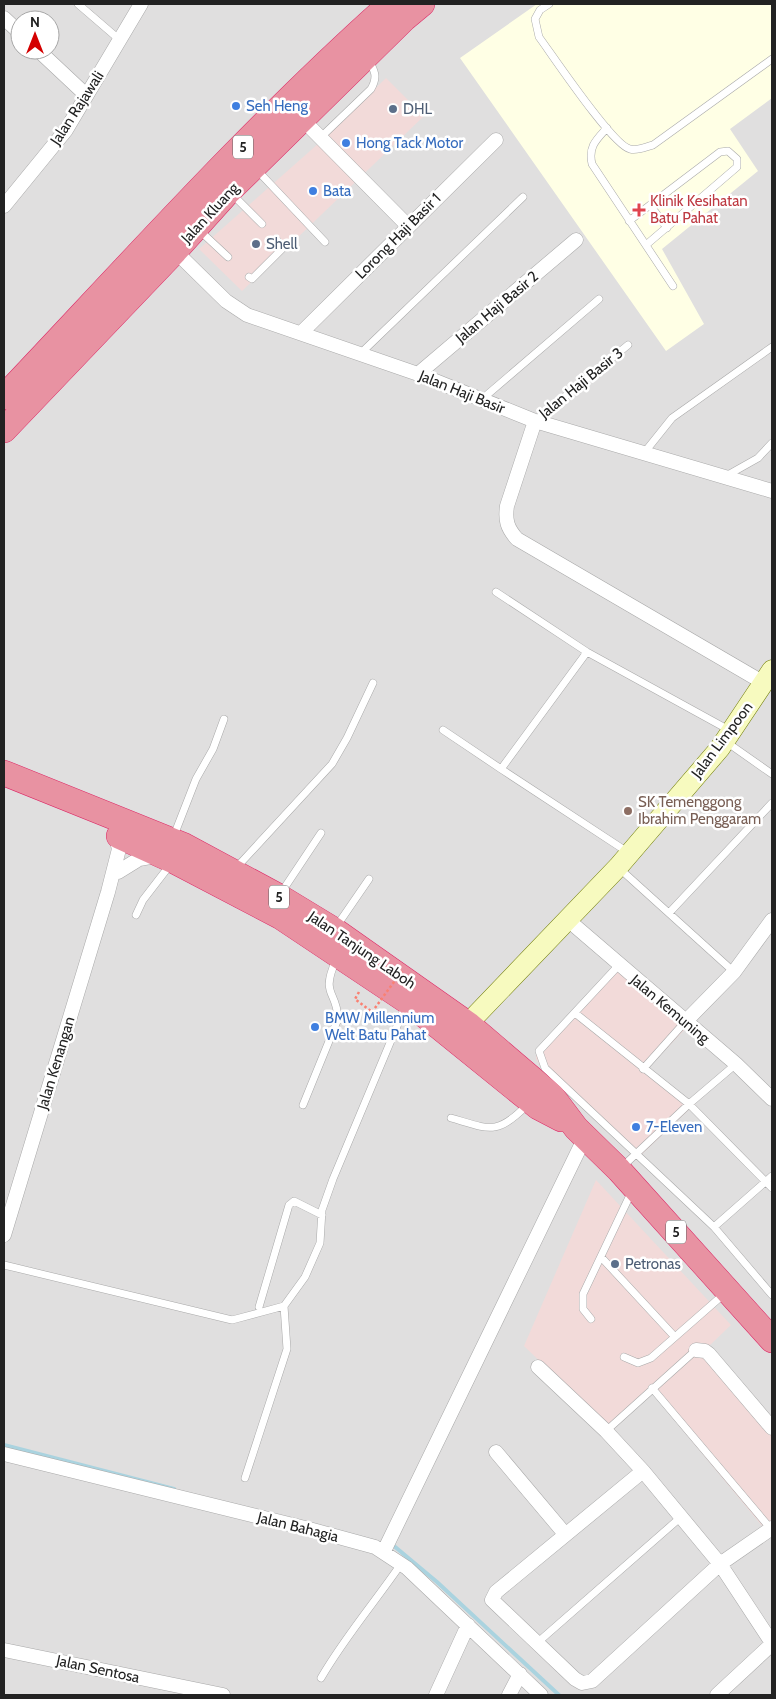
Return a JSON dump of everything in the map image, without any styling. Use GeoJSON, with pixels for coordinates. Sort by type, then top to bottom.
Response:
{"type":"FeatureCollection","features":[{"type":"Feature","properties":{"kind":"highway","name":"Jalan Kluang"},"geometry":{"type":"LineString","coordinates":[[4,397],[301,87],[390,4]]}},
{"type":"Feature","properties":{"kind":"highway","name":"Jalan Kluang"},"geometry":{"type":"LineString","coordinates":[[4,430],[175,251],[229,191],[422,4]]}},
{"type":"Feature","properties":{"kind":"highway"},"geometry":{"type":"LineString","coordinates":[[101,294],[117,288],[157,250],[162,248],[175,251]]}},
{"type":"Feature","properties":{"kind":"highway","name":"Jalan Tanjung Laboh"},"geometry":{"type":"LineString","coordinates":[[4,773],[128,834]]}},
{"type":"Feature","properties":{"kind":"highway","name":"Jalan Tanjung Laboh"},"geometry":{"type":"LineString","coordinates":[[4,787],[170,852],[232,872],[278,896],[334,930],[462,1032],[552,1096],[580,1132],[627,1178],[772,1340]]}},
{"type":"Feature","properties":{"kind":"highway","name":"Jalan Tanjung Laboh"},"geometry":{"type":"LineString","coordinates":[[170,852],[281,918],[407,1001],[462,1032],[531,1101],[580,1132]]}},
{"type":"Feature","properties":{"kind":"street","name":"Jalan Rajawali"},"geometry":{"type":"LineString","coordinates":[[6,200],[66,130],[141,4]]}},
{"type":"Feature","properties":{"kind":"street"},"geometry":{"type":"LineString","coordinates":[[49,60],[86,95]]}},
{"type":"Feature","properties":{"kind":"street"},"geometry":{"type":"LineString","coordinates":[[303,120],[408,226]]}},
{"type":"Feature","properties":{"kind":"street","name":"Lorong Haji Basir 1"},"geometry":{"type":"LineString","coordinates":[[301,333],[496,140]]}},
{"type":"Feature","properties":{"kind":"street","name":"Jalan Haji Basir 2"},"geometry":{"type":"LineString","coordinates":[[418,374],[576,240]]}},
{"type":"Feature","properties":{"kind":"street","name":"Jalan Haji Basir"},"geometry":{"type":"LineString","coordinates":[[175,251],[226,301],[247,315],[362,353],[535,421],[772,491]]}},
{"type":"Feature","properties":{"kind":"street"},"geometry":{"type":"LineString","coordinates":[[535,421],[505,517],[512,533],[517,539],[768,677]]}},
{"type":"Feature","properties":{"kind":"street","name":"Jalan Limpoon"},"geometry":{"type":"LineString","coordinates":[[462,1032],[623,860],[728,736],[768,677]]}},
{"type":"Feature","properties":{"kind":"street","name":"Jalan Kenangan"},"geometry":{"type":"LineString","coordinates":[[108,892],[118,872],[128,834]]}},
{"type":"Feature","properties":{"kind":"street","name":"Jalan Kenangan"},"geometry":{"type":"LineString","coordinates":[[4,1230],[108,892],[119,849],[128,834]]}},
{"type":"Feature","properties":{"kind":"street"},"geometry":{"type":"LineString","coordinates":[[118,872],[139,859],[170,852]]}},
{"type":"Feature","properties":{"kind":"street","name":"Jalan Kemuning"},"geometry":{"type":"LineString","coordinates":[[568,920],[736,1064],[772,1099]]}},
{"type":"Feature","properties":{"kind":"street"},"geometry":{"type":"LineString","coordinates":[[685,1022],[734,972],[772,920]]}},
{"type":"Feature","properties":{"kind":"street"},"geometry":{"type":"LineString","coordinates":[[385,1548],[580,1132]]}},
{"type":"Feature","properties":{"kind":"street"},"geometry":{"type":"LineString","coordinates":[[696,1350],[705,1351],[710,1354],[772,1428]]}},
{"type":"Feature","properties":{"kind":"street"},"geometry":{"type":"LineString","coordinates":[[538,1367],[606,1431],[643,1471],[720,1564],[772,1644],[717,1695]]}},
{"type":"Feature","properties":{"kind":"street"},"geometry":{"type":"LineString","coordinates":[[496,1452],[565,1534]]}},
{"type":"Feature","properties":{"kind":"street","name":"Jalan Bahagia"},"geometry":{"type":"LineString","coordinates":[[4,1454],[385,1548],[541,1695]]}},
{"type":"Feature","properties":{"kind":"street"},"geometry":{"type":"LineString","coordinates":[[643,1471],[496,1592],[492,1600],[575,1679],[582,1683],[592,1681],[720,1564],[772,1529]]}},
{"type":"Feature","properties":{"kind":"street"},"geometry":{"type":"LineString","coordinates":[[436,1695],[468,1626]]}},
{"type":"Feature","properties":{"kind":"street","name":"Jalan Sentosa"},"geometry":{"type":"LineString","coordinates":[[4,1650],[222,1695]]}},
{"type":"Feature","properties":{"kind":"street"},"geometry":{"type":"LineString","coordinates":[[509,1695],[520,1674]]}},
{"type":"Feature","properties":{"kind":"lane"},"geometry":{"type":"LineString","coordinates":[[78,4],[120,41]]}},
{"type":"Feature","properties":{"kind":"lane"},"geometry":{"type":"LineString","coordinates":[[549,4],[540,10],[535,19],[539,37],[607,128],[620,144],[629,149],[640,149],[652,145],[772,59]]}},
{"type":"Feature","properties":{"kind":"lane"},"geometry":{"type":"LineString","coordinates":[[320,138],[371,89],[376,81],[375,71],[367,57]]}},
{"type":"Feature","properties":{"kind":"lane"},"geometry":{"type":"LineString","coordinates":[[607,128],[592,144],[589,154],[592,164],[673,286]]}},
{"type":"Feature","properties":{"kind":"lane"},"geometry":{"type":"LineString","coordinates":[[629,221],[720,152],[728,151],[737,159],[737,167],[646,245]]}},
{"type":"Feature","properties":{"kind":"lane"},"geometry":{"type":"LineString","coordinates":[[254,167],[325,242]]}},
{"type":"Feature","properties":{"kind":"lane"},"geometry":{"type":"LineString","coordinates":[[229,191],[262,224]]}},
{"type":"Feature","properties":{"kind":"lane"},"geometry":{"type":"LineString","coordinates":[[362,353],[523,197]]}},
{"type":"Feature","properties":{"kind":"lane"},"geometry":{"type":"LineString","coordinates":[[650,205],[666,228]]}},
{"type":"Feature","properties":{"kind":"lane"},"geometry":{"type":"LineString","coordinates":[[196,227],[228,257]]}},
{"type":"Feature","properties":{"kind":"lane"},"geometry":{"type":"LineString","coordinates":[[249,277],[252,279],[283,248],[276,239]]}},
{"type":"Feature","properties":{"kind":"lane"},"geometry":{"type":"LineString","coordinates":[[480,400],[599,298]]}},
{"type":"Feature","properties":{"kind":"lane","name":"Jalan Haji Basir 3"},"geometry":{"type":"LineString","coordinates":[[535,421],[628,345]]}},
{"type":"Feature","properties":{"kind":"lane"},"geometry":{"type":"LineString","coordinates":[[644,454],[672,418],[772,347]]}},
{"type":"Feature","properties":{"kind":"lane"},"geometry":{"type":"LineString","coordinates":[[726,476],[758,458],[772,443]]}},
{"type":"Feature","properties":{"kind":"lane"},"geometry":{"type":"LineString","coordinates":[[496,592],[587,652],[728,736],[772,774]]}},
{"type":"Feature","properties":{"kind":"lane"},"geometry":{"type":"LineString","coordinates":[[500,769],[587,652]]}},
{"type":"Feature","properties":{"kind":"lane"},"geometry":{"type":"LineString","coordinates":[[232,872],[332,764],[348,738],[373,683]]}},
{"type":"Feature","properties":{"kind":"lane"},"geometry":{"type":"LineString","coordinates":[[136,915],[170,852],[196,779],[213,749],[224,719]]}},
{"type":"Feature","properties":{"kind":"lane"},"geometry":{"type":"LineString","coordinates":[[443,730],[500,769],[623,860],[668,913],[734,972]]}},
{"type":"Feature","properties":{"kind":"lane"},"geometry":{"type":"LineString","coordinates":[[668,913],[772,803]]}},
{"type":"Feature","properties":{"kind":"lane"},"geometry":{"type":"LineString","coordinates":[[278,896],[321,832]]}},
{"type":"Feature","properties":{"kind":"lane"},"geometry":{"type":"LineString","coordinates":[[334,930],[369,879]]}},
{"type":"Feature","properties":{"kind":"lane"},"geometry":{"type":"LineString","coordinates":[[303,1105],[338,1019],[338,1011],[331,998],[328,983],[338,955]]}},
{"type":"Feature","properties":{"kind":"lane"},"geometry":{"type":"LineString","coordinates":[[619,965],[539,1052],[541,1062],[545,1068],[638,1153],[714,1227],[772,1295]]}},
{"type":"Feature","properties":{"kind":"lane"},"geometry":{"type":"LineString","coordinates":[[4,1265],[232,1320],[284,1306],[305,1277],[320,1243],[322,1215],[333,1179],[407,1001]]}},
{"type":"Feature","properties":{"kind":"lane"},"geometry":{"type":"LineString","coordinates":[[575,1012],[643,1069],[689,1104],[772,1188]]}},
{"type":"Feature","properties":{"kind":"lane"},"geometry":{"type":"LineString","coordinates":[[643,1069],[685,1022]]}},
{"type":"Feature","properties":{"kind":"lane"},"geometry":{"type":"LineString","coordinates":[[591,1319],[583,1309],[583,1294],[601,1257],[627,1178],[638,1153],[689,1104],[736,1064]]}},
{"type":"Feature","properties":{"kind":"lane"},"geometry":{"type":"LineString","coordinates":[[451,1118],[482,1127],[501,1126],[512,1121],[531,1101]]}},
{"type":"Feature","properties":{"kind":"lane"},"geometry":{"type":"LineString","coordinates":[[714,1227],[772,1176]]}},
{"type":"Feature","properties":{"kind":"lane"},"geometry":{"type":"LineString","coordinates":[[259,1307],[289,1205],[294,1201],[322,1215]]}},
{"type":"Feature","properties":{"kind":"lane"},"geometry":{"type":"LineString","coordinates":[[601,1257],[675,1337]]}},
{"type":"Feature","properties":{"kind":"lane"},"geometry":{"type":"LineString","coordinates":[[624,1357],[638,1363],[650,1358],[728,1290]]}},
{"type":"Feature","properties":{"kind":"lane"},"geometry":{"type":"LineString","coordinates":[[245,1478],[287,1349],[284,1306]]}},
{"type":"Feature","properties":{"kind":"lane"},"geometry":{"type":"LineString","coordinates":[[606,1431],[696,1350]]}},
{"type":"Feature","properties":{"kind":"lane"},"geometry":{"type":"LineString","coordinates":[[652,1388],[772,1529]]}},
{"type":"Feature","properties":{"kind":"lane"},"geometry":{"type":"LineString","coordinates":[[538,1642],[680,1517]]}},
{"type":"Feature","properties":{"kind":"lane"},"geometry":{"type":"LineString","coordinates":[[320,1678],[336,1652],[370,1610],[401,1564]]}},
{"type":"Feature","properties":{"kind":"path"},"geometry":{"type":"LineString","coordinates":[[355,999],[372,1012],[402,971]]}},
{"type":"Feature","properties":{"kind":"shaded area"},"geometry":{"type":"Polygon","coordinates":[[[4,4],[772,4],[772,1695],[4,1695],[4,4]]]}},
{"type":"Feature","properties":{"kind":"shaded area","name":"Klinik Kesihatan Batu Pahat"},"geometry":{"type":"Polygon","coordinates":[[[537,4],[772,4],[772,98],[730,129],[758,171],[662,249],[704,324],[666,351],[460,58],[537,4]]]}},
{"type":"Feature","properties":{"kind":"shaded area"},"geometry":{"type":"Polygon","coordinates":[[[386,78],[424,116],[242,291],[199,249],[319,143],[386,78]]]}},
{"type":"Feature","properties":{"kind":"shaded area"},"geometry":{"type":"Polygon","coordinates":[[[620,960],[692,1022],[648,1068],[695,1104],[638,1158],[543,1070],[536,1059],[536,1051],[620,960]]]}},
{"type":"Feature","properties":{"kind":"shaded area"},"geometry":{"type":"Polygon","coordinates":[[[596,1180],[731,1325],[709,1346],[772,1422],[772,1538],[652,1393],[612,1431],[524,1346],[596,1180]]]}},
{"type":"Feature","properties":{"kind":"waterway"},"geometry":{"type":"LineString","coordinates":[[4,1445],[174,1489]]}},
{"type":"Feature","properties":{"kind":"waterway"},"geometry":{"type":"LineString","coordinates":[[389,1544],[394,1546],[437,1582],[559,1695]]}},
{"type":"Feature","properties":{"kind":"place","name":"Seh Heng"},"geometry":{"type":"Point","coordinates":[236,106]}},
{"type":"Feature","properties":{"kind":"place","name":"DHL"},"geometry":{"type":"Point","coordinates":[393,109]}},
{"type":"Feature","properties":{"kind":"place","name":"Hong Tack Motor"},"geometry":{"type":"Point","coordinates":[346,143]}},
{"type":"Feature","properties":{"kind":"place","name":"Bata"},"geometry":{"type":"Point","coordinates":[313,191]}},
{"type":"Feature","properties":{"kind":"place","name":"Klinik Kesihatan Batu Pahat"},"geometry":{"type":"Point","coordinates":[639,210]}},
{"type":"Feature","properties":{"kind":"place","name":"Shell"},"geometry":{"type":"Point","coordinates":[256,244]}},
{"type":"Feature","properties":{"kind":"place","name":"SK Temenggong Ibrahim Penggaram"},"geometry":{"type":"Point","coordinates":[628,811]}},
{"type":"Feature","properties":{"kind":"place","name":"BMW Millennium Welt Batu Pahat"},"geometry":{"type":"Point","coordinates":[315,1027]}},
{"type":"Feature","properties":{"kind":"place","name":"7-Eleven"},"geometry":{"type":"Point","coordinates":[636,1127]}},
{"type":"Feature","properties":{"kind":"place","name":"Petronas"},"geometry":{"type":"Point","coordinates":[615,1264]}}]}
